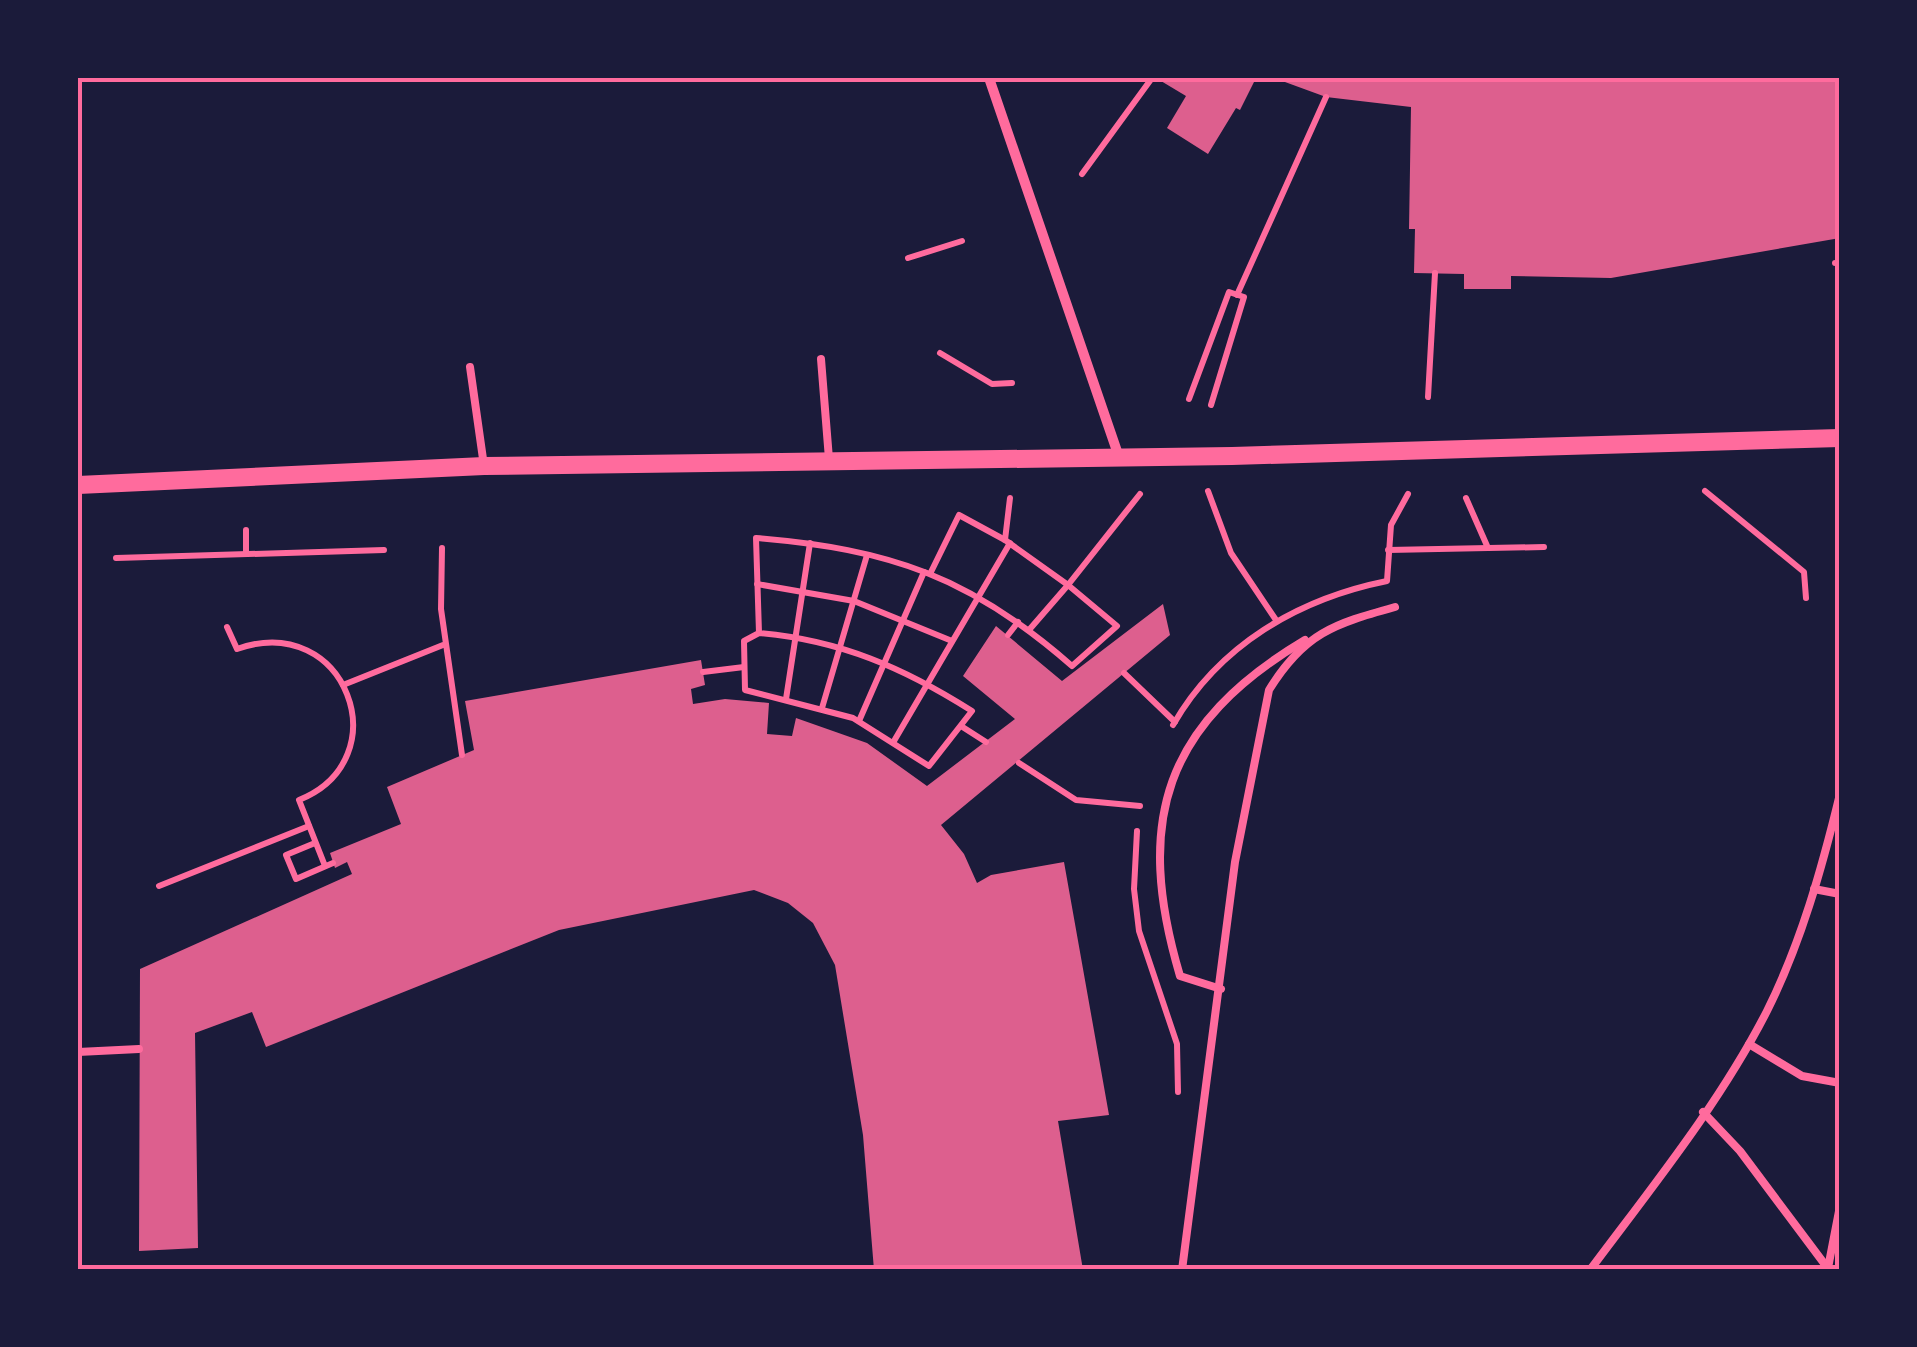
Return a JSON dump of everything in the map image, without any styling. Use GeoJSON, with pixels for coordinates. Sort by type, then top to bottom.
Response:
{"type":"FeatureCollection","features":[{"type":"Feature","properties":{"kind":"street"},"geometry":{"type":"LineString","coordinates":[[989,78],[1119,457]]}},
{"type":"Feature","properties":{"kind":"street"},"geometry":{"type":"LineString","coordinates":[[78,485],[484,466],[829,463],[1840,438]]}},
{"type":"Feature","properties":{"kind":"lane"},"geometry":{"type":"LineString","coordinates":[[821,359],[829,463]]}},
{"type":"Feature","properties":{"kind":"lane"},"geometry":{"type":"LineString","coordinates":[[470,367],[484,466]]}},
{"type":"Feature","properties":{"kind":"lane"},"geometry":{"type":"LineString","coordinates":[[1221,989],[1180,976],[1161,907],[1158,848],[1167,798],[1181,758],[1206,718],[1240,682],[1314,634],[1395,607]]}},
{"type":"Feature","properties":{"kind":"lane"},"geometry":{"type":"LineString","coordinates":[[1182,1270],[1235,862],[1269,690],[1284,665],[1314,634]]}},
{"type":"Feature","properties":{"kind":"lane"},"geometry":{"type":"LineString","coordinates":[[1590,1270],[1749,1044],[1790,962],[1840,794]]}},
{"type":"Feature","properties":{"kind":"lane"},"geometry":{"type":"LineString","coordinates":[[1814,889],[1840,894]]}},
{"type":"Feature","properties":{"kind":"lane"},"geometry":{"type":"LineString","coordinates":[[1749,1044],[1802,1076],[1840,1083]]}},
{"type":"Feature","properties":{"kind":"lane"},"geometry":{"type":"LineString","coordinates":[[78,1052],[140,1049]]}},
{"type":"Feature","properties":{"kind":"lane"},"geometry":{"type":"LineString","coordinates":[[1703,1112],[1740,1151],[1828,1269]]}},
{"type":"Feature","properties":{"kind":"lane"},"geometry":{"type":"LineString","coordinates":[[1828,1269],[1840,1206]]}},
{"type":"Feature","properties":{"kind":"path"},"geometry":{"type":"LineString","coordinates":[[1082,174],[1152,78]]}},
{"type":"Feature","properties":{"kind":"path"},"geometry":{"type":"LineString","coordinates":[[1237,295],[1326,96]]}},
{"type":"Feature","properties":{"kind":"path"},"geometry":{"type":"LineString","coordinates":[[908,258],[962,241]]}},
{"type":"Feature","properties":{"kind":"path"},"geometry":{"type":"LineString","coordinates":[[1428,396],[1435,273]]}},
{"type":"Feature","properties":{"kind":"path"},"geometry":{"type":"LineString","coordinates":[[1190,399],[1229,292],[1244,297],[1211,405]]}},
{"type":"Feature","properties":{"kind":"path"},"geometry":{"type":"LineString","coordinates":[[940,353],[992,384],[1012,383]]}},
{"type":"Feature","properties":{"kind":"path"},"geometry":{"type":"LineString","coordinates":[[1705,491],[1804,572],[1806,598]]}},
{"type":"Feature","properties":{"kind":"path"},"geometry":{"type":"LineString","coordinates":[[1208,492],[1231,552],[1276,620]]}},
{"type":"Feature","properties":{"kind":"path"},"geometry":{"type":"LineString","coordinates":[[1029,630],[1140,494]]}},
{"type":"Feature","properties":{"kind":"path"},"geometry":{"type":"LineString","coordinates":[[1168,736],[1196,688],[1276,620],[1324,596],[1387,581],[1391,525],[1408,494]]}},
{"type":"Feature","properties":{"kind":"path"},"geometry":{"type":"LineString","coordinates":[[894,740],[1007,542],[1010,498]]}},
{"type":"Feature","properties":{"kind":"path"},"geometry":{"type":"LineString","coordinates":[[1466,498],[1488,548]]}},
{"type":"Feature","properties":{"kind":"path"},"geometry":{"type":"LineString","coordinates":[[758,633],[756,538],[810,543],[927,572],[979,596],[1072,666],[1098,648],[1116,626],[1068,585],[1007,542],[959,515],[927,572],[902,618],[859,721]]}},
{"type":"Feature","properties":{"kind":"path"},"geometry":{"type":"LineString","coordinates":[[246,530],[246,554]]}},
{"type":"Feature","properties":{"kind":"path"},"geometry":{"type":"LineString","coordinates":[[786,698],[810,543]]}},
{"type":"Feature","properties":{"kind":"path"},"geometry":{"type":"LineString","coordinates":[[1388,550],[1544,547]]}},
{"type":"Feature","properties":{"kind":"path"},"geometry":{"type":"LineString","coordinates":[[442,548],[444,644],[462,756]]}},
{"type":"Feature","properties":{"kind":"path"},"geometry":{"type":"LineString","coordinates":[[116,558],[384,550]]}},
{"type":"Feature","properties":{"kind":"path"},"geometry":{"type":"LineString","coordinates":[[822,708],[867,555]]}},
{"type":"Feature","properties":{"kind":"path"},"geometry":{"type":"LineString","coordinates":[[757,584],[854,601],[952,642]]}},
{"type":"Feature","properties":{"kind":"path"},"geometry":{"type":"LineString","coordinates":[[1008,635],[1018,622]]}},
{"type":"Feature","properties":{"kind":"path"},"geometry":{"type":"LineString","coordinates":[[228,627],[237,649],[272,641],[293,642],[311,650],[326,661],[343,686],[355,726],[351,748],[326,785],[299,800],[315,843],[329,865],[296,879],[286,855],[315,843]]}},
{"type":"Feature","properties":{"kind":"path"},"geometry":{"type":"LineString","coordinates":[[758,633],[794,636],[884,660],[972,711],[929,766],[859,721],[786,698],[745,690],[744,641],[758,633]]}},
{"type":"Feature","properties":{"kind":"path"},"geometry":{"type":"LineString","coordinates":[[343,686],[444,644]]}},
{"type":"Feature","properties":{"kind":"path"},"geometry":{"type":"LineString","coordinates":[[703,672],[744,667]]}},
{"type":"Feature","properties":{"kind":"path"},"geometry":{"type":"LineString","coordinates":[[1124,674],[1175,722]]}},
{"type":"Feature","properties":{"kind":"path"},"geometry":{"type":"LineString","coordinates":[[961,726],[986,742]]}},
{"type":"Feature","properties":{"kind":"path"},"geometry":{"type":"LineString","coordinates":[[1018,763],[1076,800],[1140,806]]}},
{"type":"Feature","properties":{"kind":"path"},"geometry":{"type":"LineString","coordinates":[[1145,793],[1134,857],[1139,931],[1177,1044],[1178,1092]]}},
{"type":"Feature","properties":{"kind":"path"},"geometry":{"type":"LineString","coordinates":[[159,886],[308,826]]}},
{"type":"Feature","properties":{"kind":"building"},"geometry":{"type":"Polygon","coordinates":[[[1156,78],[1256,78],[1240,110],[1236,108],[1208,154],[1167,128],[1186,96],[1156,78]]]}},
{"type":"Feature","properties":{"kind":"building"},"geometry":{"type":"Polygon","coordinates":[[[1274,78],[1840,78],[1840,238],[1611,278],[1511,276],[1511,289],[1464,289],[1464,274],[1414,273],[1415,229],[1409,229],[1411,107],[1326,97],[1274,78]]]}},
{"type":"Feature","properties":{"kind":"building"},"geometry":{"type":"Polygon","coordinates":[[[1163,604],[1170,635],[941,825],[964,854],[977,883],[991,875],[1064,862],[1109,1115],[1058,1121],[1083,1270],[874,1270],[863,1135],[835,965],[813,923],[788,903],[754,890],[559,930],[266,1047],[252,1012],[195,1033],[198,1248],[139,1251],[140,969],[352,874],[347,862],[335,868],[330,853],[401,824],[387,787],[474,750],[465,701],[701,660],[705,685],[691,689],[693,704],[725,699],[769,703],[767,734],[792,736],[796,718],[867,743],[927,786],[1015,719],[963,676],[996,626],[1062,681],[1163,604]]]}}]}
